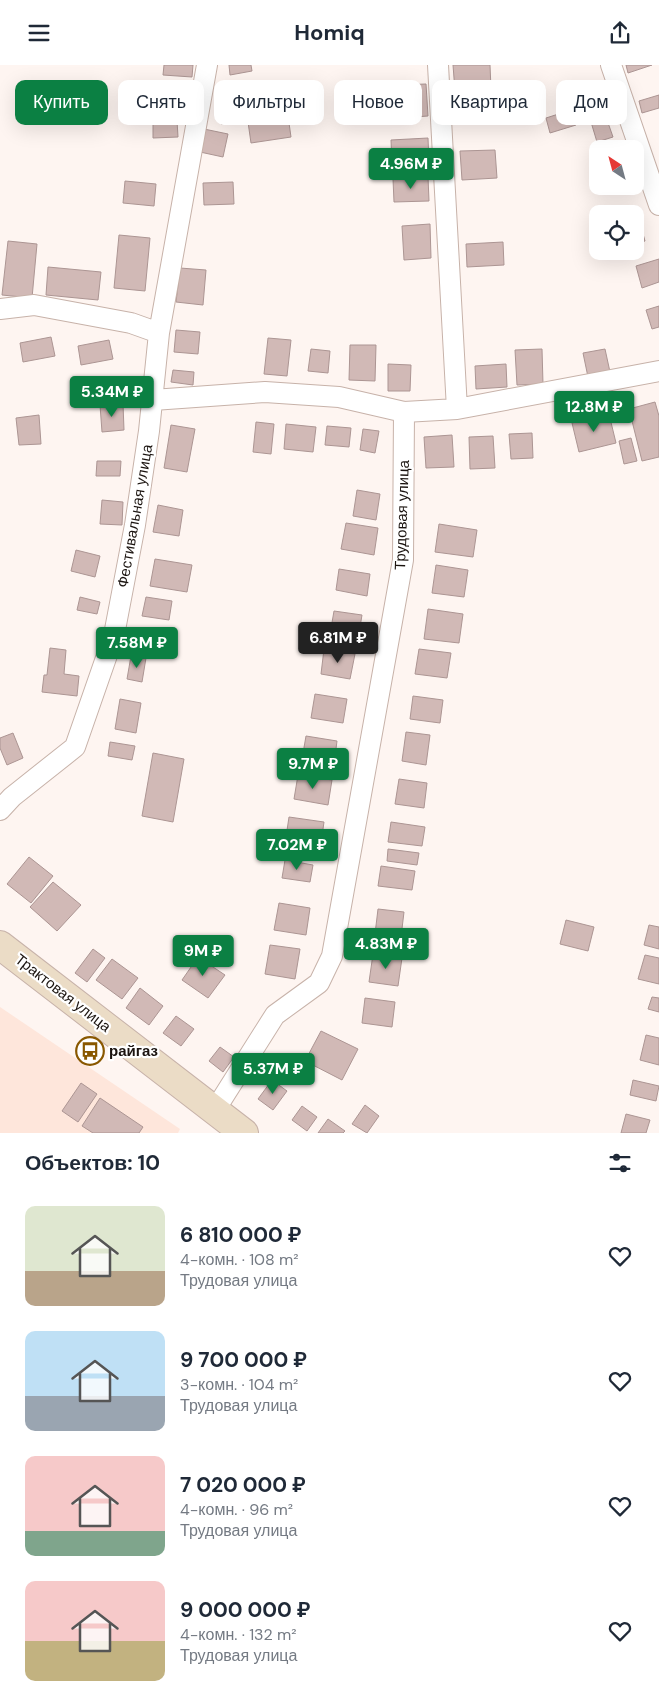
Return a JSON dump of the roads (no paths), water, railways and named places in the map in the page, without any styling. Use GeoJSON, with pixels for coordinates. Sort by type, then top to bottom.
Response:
{"type":"FeatureCollection","features":[{"type":"Feature","properties":{"kind":"street","name":"Фестивальная улица"},"geometry":{"type":"LineString","coordinates":[[0,810],[12,797],[75,747],[114,635],[135,525],[153,400],[159,333],[207,65]]}},
{"type":"Feature","properties":{"kind":"street"},"geometry":{"type":"LineString","coordinates":[[438,65],[457,409]]}},
{"type":"Feature","properties":{"kind":"street"},"geometry":{"type":"LineString","coordinates":[[611,65],[659,205]]}},
{"type":"Feature","properties":{"kind":"street"},"geometry":{"type":"LineString","coordinates":[[0,309],[34,305],[131,323],[159,333]]}},
{"type":"Feature","properties":{"kind":"street"},"geometry":{"type":"LineString","coordinates":[[153,400],[265,392],[339,397],[404,412],[457,409],[659,371]]}},
{"type":"Feature","properties":{"kind":"street","name":"Трудовая улица"},"geometry":{"type":"LineString","coordinates":[[215,1111],[275,1015],[319,983],[332,956],[403,559],[404,412]]}},
{"type":"Feature","properties":{"kind":"street","name":"Трактовая улица"},"geometry":{"type":"LineString","coordinates":[[0,945],[244,1133]]}},
{"type":"Feature","properties":{"kind":"place","name":"райгаз"},"geometry":{"type":"Point","coordinates":[90,1051]}}]}
